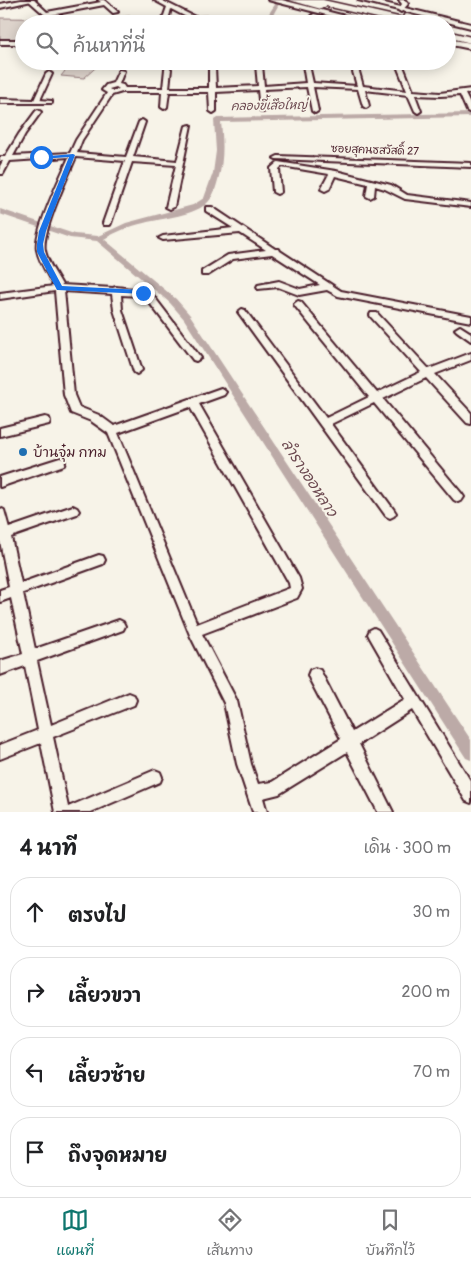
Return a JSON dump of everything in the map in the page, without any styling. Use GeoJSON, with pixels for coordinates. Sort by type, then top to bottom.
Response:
{"type":"FeatureCollection","features":[{"type":"Feature","properties":{"kind":"highway"},"geometry":{"type":"LineString","coordinates":[[294,0],[360,15]]}},
{"type":"Feature","properties":{"kind":"highway"},"geometry":{"type":"LineString","coordinates":[[311,0],[377,15]]}},
{"type":"Feature","properties":{"kind":"highway"},"geometry":{"type":"LineString","coordinates":[[336,0],[399,15]]}},
{"type":"Feature","properties":{"kind":"highway"},"geometry":{"type":"LineString","coordinates":[[456,27],[471,30]]}},
{"type":"Feature","properties":{"kind":"highway"},"geometry":{"type":"LineString","coordinates":[[456,32],[471,36]]}},
{"type":"Feature","properties":{"kind":"highway"},"geometry":{"type":"LineString","coordinates":[[456,36],[471,40]]}},
{"type":"Feature","properties":{"kind":"main road"},"geometry":{"type":"LineString","coordinates":[[362,0],[423,15]]}},
{"type":"Feature","properties":{"kind":"main road"},"geometry":{"type":"LineString","coordinates":[[276,1],[335,15]]}},
{"type":"Feature","properties":{"kind":"main road"},"geometry":{"type":"LineString","coordinates":[[456,23],[471,26]]}},
{"type":"Feature","properties":{"kind":"main road"},"geometry":{"type":"LineString","coordinates":[[456,44],[471,46]]}},
{"type":"Feature","properties":{"kind":"street"},"geometry":{"type":"LineString","coordinates":[[0,6],[32,0],[46,14],[103,2],[115,12]]}},
{"type":"Feature","properties":{"kind":"street"},"geometry":{"type":"LineString","coordinates":[[159,1],[173,0]]}},
{"type":"Feature","properties":{"kind":"street"},"geometry":{"type":"LineString","coordinates":[[401,10],[405,4],[402,0]]}},
{"type":"Feature","properties":{"kind":"street"},"geometry":{"type":"LineString","coordinates":[[159,1],[182,15]]}},
{"type":"Feature","properties":{"kind":"street"},"geometry":{"type":"LineString","coordinates":[[167,15],[169,8]]}},
{"type":"Feature","properties":{"kind":"street"},"geometry":{"type":"LineString","coordinates":[[0,42],[15,42]]}},
{"type":"Feature","properties":{"kind":"street"},"geometry":{"type":"LineString","coordinates":[[164,107],[168,70]]}},
{"type":"Feature","properties":{"kind":"street"},"geometry":{"type":"LineString","coordinates":[[212,70],[213,111]]}},
{"type":"Feature","properties":{"kind":"street"},"geometry":{"type":"LineString","coordinates":[[259,70],[263,110]]}},
{"type":"Feature","properties":{"kind":"street"},"geometry":{"type":"LineString","coordinates":[[307,70],[315,111]]}},
{"type":"Feature","properties":{"kind":"street"},"geometry":{"type":"LineString","coordinates":[[355,70],[366,106]]}},
{"type":"Feature","properties":{"kind":"street"},"geometry":{"type":"LineString","coordinates":[[402,70],[418,111]]}},
{"type":"Feature","properties":{"kind":"street"},"geometry":{"type":"LineString","coordinates":[[116,85],[120,71]]}},
{"type":"Feature","properties":{"kind":"street"},"geometry":{"type":"LineString","coordinates":[[36,102],[49,74]]}},
{"type":"Feature","properties":{"kind":"street"},"geometry":{"type":"LineString","coordinates":[[260,812],[244,764],[230,701],[194,631],[112,431],[106,424],[75,410],[71,402],[59,288],[41,252],[44,227],[79,140],[110,93],[122,89],[310,84],[359,85],[410,91],[462,92],[471,89]]}},
{"type":"Feature","properties":{"kind":"street"},"geometry":{"type":"LineString","coordinates":[[116,85],[122,89]]}},
{"type":"Feature","properties":{"kind":"street"},"geometry":{"type":"LineString","coordinates":[[110,93],[107,92],[106,88],[116,85]]}},
{"type":"Feature","properties":{"kind":"street"},"geometry":{"type":"LineString","coordinates":[[462,92],[470,112]]}},
{"type":"Feature","properties":{"kind":"street"},"geometry":{"type":"LineString","coordinates":[[0,101],[50,102]]}},
{"type":"Feature","properties":{"kind":"street"},"geometry":{"type":"LineString","coordinates":[[0,172],[3,159],[38,112]]}},
{"type":"Feature","properties":{"kind":"street"},"geometry":{"type":"LineString","coordinates":[[106,223],[142,122]]}},
{"type":"Feature","properties":{"kind":"street"},"geometry":{"type":"LineString","coordinates":[[170,207],[189,126]]}},
{"type":"Feature","properties":{"kind":"street"},"geometry":{"type":"LineString","coordinates":[[3,159],[73,155],[179,163]]}},
{"type":"Feature","properties":{"kind":"street","name":"ซอยสุคนธสวัสดิ์ 27"},"geometry":{"type":"LineString","coordinates":[[277,158],[471,165]]}},
{"type":"Feature","properties":{"kind":"street"},"geometry":{"type":"LineString","coordinates":[[277,192],[275,168],[278,164],[333,173],[388,187],[404,197],[471,205]]}},
{"type":"Feature","properties":{"kind":"street"},"geometry":{"type":"LineString","coordinates":[[325,189],[333,173]]}},
{"type":"Feature","properties":{"kind":"street"},"geometry":{"type":"LineString","coordinates":[[370,196],[372,184]]}},
{"type":"Feature","properties":{"kind":"street"},"geometry":{"type":"LineString","coordinates":[[209,209],[276,251],[328,287],[349,296],[471,319]]}},
{"type":"Feature","properties":{"kind":"street"},"geometry":{"type":"LineString","coordinates":[[163,238],[241,230]]}},
{"type":"Feature","properties":{"kind":"street"},"geometry":{"type":"LineString","coordinates":[[205,273],[231,257],[276,251]]}},
{"type":"Feature","properties":{"kind":"street"},"geometry":{"type":"LineString","coordinates":[[261,287],[279,284],[299,292],[328,287]]}},
{"type":"Feature","properties":{"kind":"street"},"geometry":{"type":"LineString","coordinates":[[0,296],[59,288],[138,292],[149,296],[196,358]]}},
{"type":"Feature","properties":{"kind":"street"},"geometry":{"type":"LineString","coordinates":[[116,290],[118,310],[137,370]]}},
{"type":"Feature","properties":{"kind":"street"},"geometry":{"type":"LineString","coordinates":[[298,304],[458,497]]}},
{"type":"Feature","properties":{"kind":"street"},"geometry":{"type":"LineString","coordinates":[[242,312],[390,513]]}},
{"type":"Feature","properties":{"kind":"street"},"geometry":{"type":"LineString","coordinates":[[374,315],[471,420]]}},
{"type":"Feature","properties":{"kind":"street"},"geometry":{"type":"LineString","coordinates":[[460,329],[471,338]]}},
{"type":"Feature","properties":{"kind":"street"},"geometry":{"type":"LineString","coordinates":[[324,423],[428,373],[471,356]]}},
{"type":"Feature","properties":{"kind":"street"},"geometry":{"type":"LineString","coordinates":[[112,431],[221,392]]}},
{"type":"Feature","properties":{"kind":"street"},"geometry":{"type":"LineString","coordinates":[[193,403],[295,582],[296,589],[293,594],[194,631]]}},
{"type":"Feature","properties":{"kind":"street"},"geometry":{"type":"LineString","coordinates":[[0,432],[45,421]]}},
{"type":"Feature","properties":{"kind":"street"},"geometry":{"type":"LineString","coordinates":[[0,482],[60,462]]}},
{"type":"Feature","properties":{"kind":"street"},"geometry":{"type":"LineString","coordinates":[[2,536],[73,511]]}},
{"type":"Feature","properties":{"kind":"street"},"geometry":{"type":"LineString","coordinates":[[0,513],[2,536],[17,590],[62,812]]}},
{"type":"Feature","properties":{"kind":"street"},"geometry":{"type":"LineString","coordinates":[[0,596],[98,560]]}},
{"type":"Feature","properties":{"kind":"street"},"geometry":{"type":"LineString","coordinates":[[0,668],[119,626]]}},
{"type":"Feature","properties":{"kind":"street"},"geometry":{"type":"LineString","coordinates":[[374,634],[471,796]]}},
{"type":"Feature","properties":{"kind":"street"},"geometry":{"type":"LineString","coordinates":[[315,675],[386,812]]}},
{"type":"Feature","properties":{"kind":"street"},"geometry":{"type":"LineString","coordinates":[[0,752],[45,732],[129,700]]}},
{"type":"Feature","properties":{"kind":"street"},"geometry":{"type":"LineString","coordinates":[[253,792],[274,789],[414,701]]}},
{"type":"Feature","properties":{"kind":"street"},"geometry":{"type":"LineString","coordinates":[[74,812],[155,777]]}},
{"type":"Feature","properties":{"kind":"shaded area"},"geometry":{"type":"Polygon","coordinates":[[[0,18],[15,18],[15,39],[0,39],[0,18]]]}},
{"type":"Feature","properties":{"kind":"shaded area"},"geometry":{"type":"Polygon","coordinates":[[[66,70],[93,70],[84,78],[61,76],[66,70]]]}},
{"type":"Feature","properties":{"kind":"waterway"},"geometry":{"type":"LineString","coordinates":[[270,15],[281,0]]}},
{"type":"Feature","properties":{"kind":"waterway","name":"คลองขี้เสือใหญ่"},"geometry":{"type":"LineString","coordinates":[[99,239],[129,224],[188,210],[207,199],[217,173],[219,158],[217,120],[471,115]]}},
{"type":"Feature","properties":{"kind":"waterway","name":"คลองขี้เสือใหญ่"},"geometry":{"type":"LineString","coordinates":[[0,211],[73,236],[99,239]]}},
{"type":"Feature","properties":{"kind":"waterway","name":"ลำรางออหลาว"},"geometry":{"type":"LineString","coordinates":[[99,239],[173,301],[187,317],[471,753]]}},
{"type":"Feature","properties":{"kind":"place","name":"บ้านจุ๋ม กทม"},"geometry":{"type":"Point","coordinates":[23,452]}},
{"type":"Feature","properties":{"kind":"route"},"geometry":{"type":"LineString","coordinates":[[41,157],[73,155],[42,231],[40,244],[41,252],[59,288],[143,293]]}}]}
